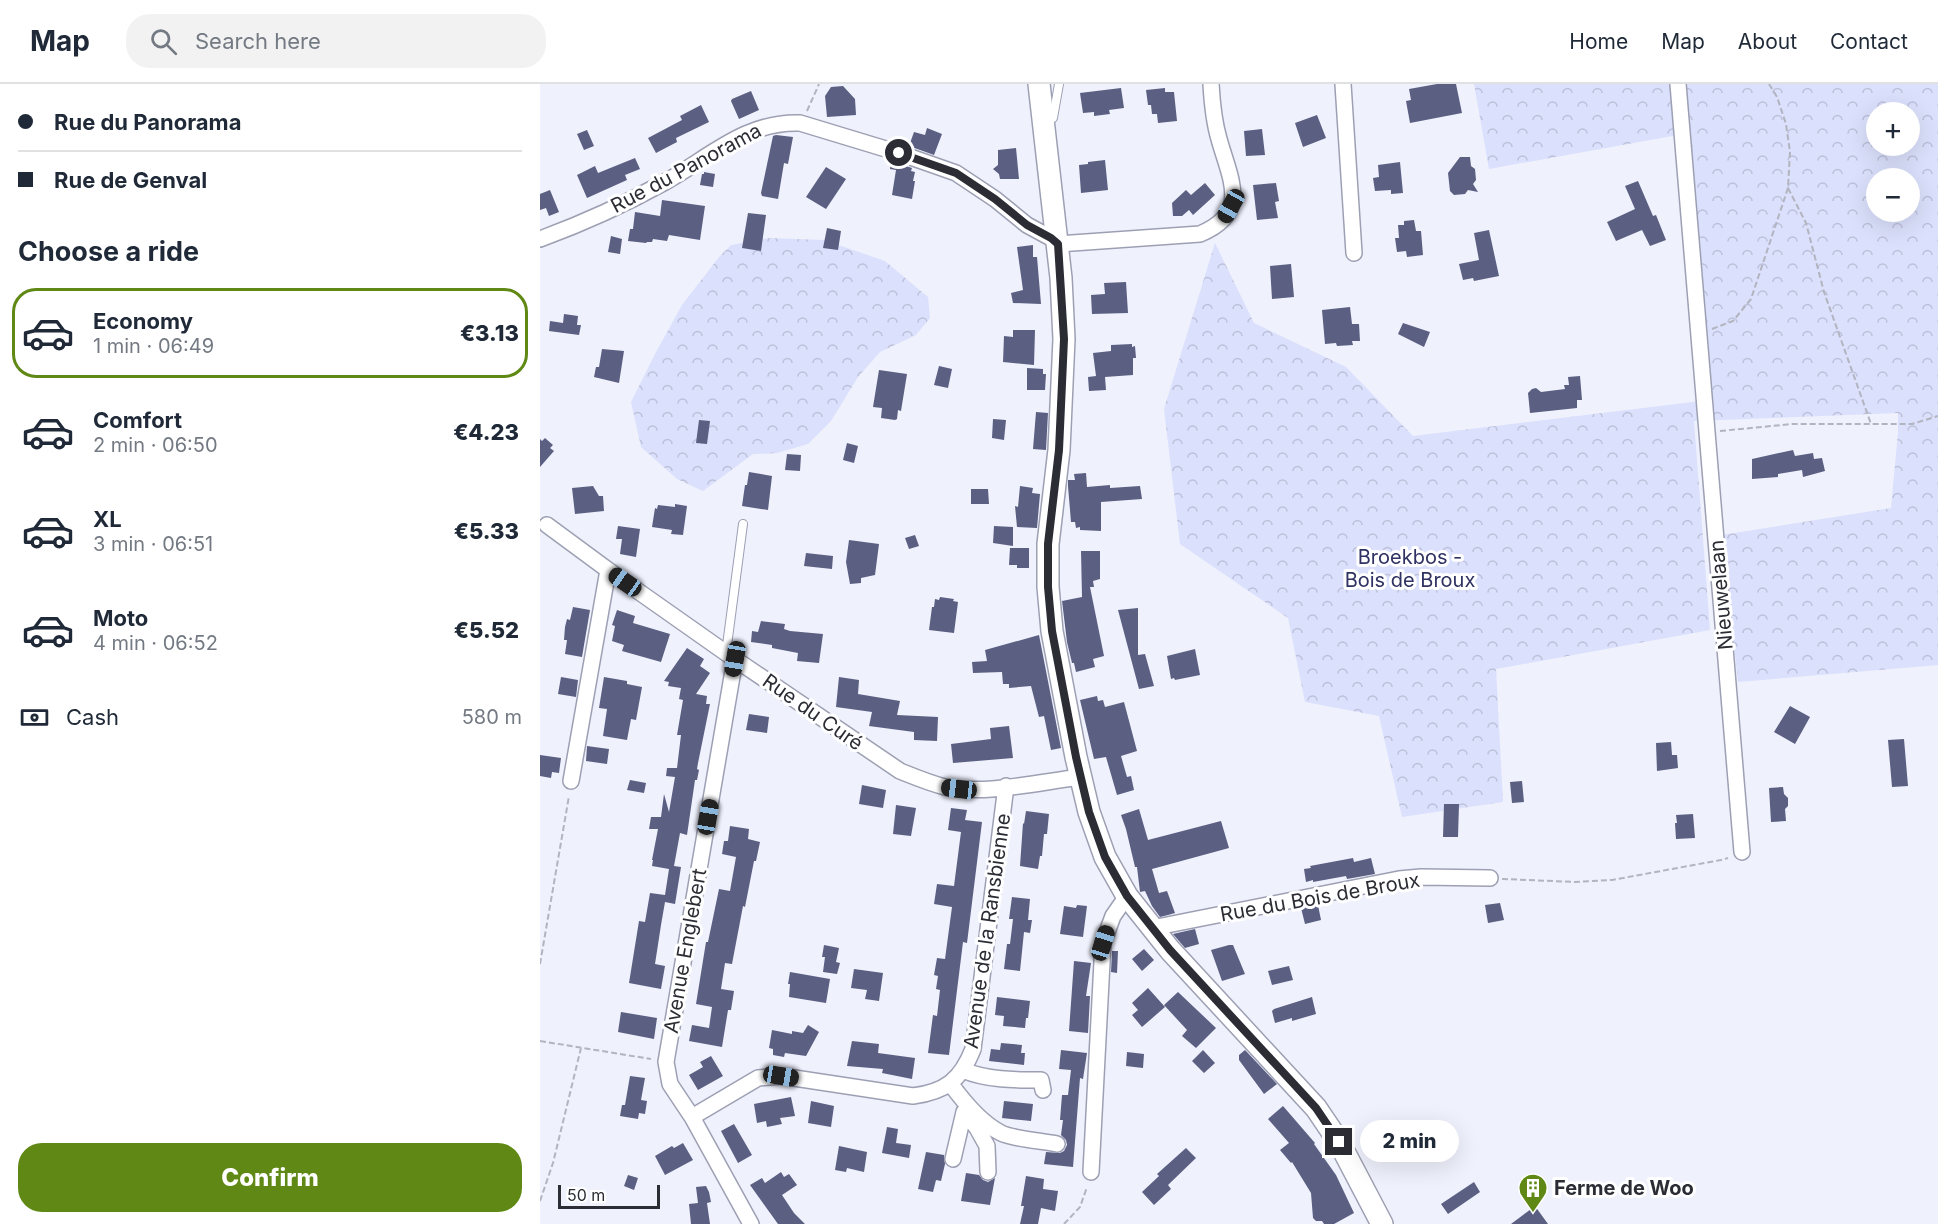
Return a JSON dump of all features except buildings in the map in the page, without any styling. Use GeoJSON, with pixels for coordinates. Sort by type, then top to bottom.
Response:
{"type":"FeatureCollection","features":[{"type":"Feature","properties":{"kind":"street"},"geometry":{"type":"LineString","coordinates":[[1039,84],[1058,244],[1064,339],[1059,450],[1048,544],[1048,587],[1052,631],[1089,812],[1105,857],[1127,896],[1170,950],[1316,1108],[1360,1178],[1382,1224]]}},
{"type":"Feature","properties":{"kind":"street"},"geometry":{"type":"LineString","coordinates":[[1058,244],[1200,234],[1224,220],[1234,194],[1219,137],[1210,84]]}},
{"type":"Feature","properties":{"kind":"street"},"geometry":{"type":"LineString","coordinates":[[1343,84],[1354,252]]}},
{"type":"Feature","properties":{"kind":"street","name":"Nieuwelaan"},"geometry":{"type":"LineString","coordinates":[[1678,84],[1742,852]]}},
{"type":"Feature","properties":{"kind":"street","name":"Rue du Panorama"},"geometry":{"type":"LineString","coordinates":[[540,239],[642,194],[754,130],[785,122],[800,123],[956,173],[995,199],[1027,225],[1058,244]]}},
{"type":"Feature","properties":{"kind":"street","name":"Rue du Curé"},"geometry":{"type":"LineString","coordinates":[[547,525],[730,656],[900,771],[945,787],[982,789],[1081,777]]}},
{"type":"Feature","properties":{"kind":"street"},"geometry":{"type":"LineString","coordinates":[[571,781],[608,570]]}},
{"type":"Feature","properties":{"kind":"street","name":"Avenue Englebert"},"geometry":{"type":"LineString","coordinates":[[730,656],[666,1062],[670,1084],[692,1117],[752,1224]]}},
{"type":"Feature","properties":{"kind":"street","name":"Avenue de la Ransbienne"},"geometry":{"type":"LineString","coordinates":[[692,1117],[758,1078],[769,1076],[913,1096],[930,1094],[950,1083],[963,1070],[973,1050],[978,1017],[1006,786]]}},
{"type":"Feature","properties":{"kind":"street","name":"Rue du Bois de Broux"},"geometry":{"type":"LineString","coordinates":[[1152,928],[1399,879],[1421,877],[1490,879]]}},
{"type":"Feature","properties":{"kind":"street"},"geometry":{"type":"LineString","coordinates":[[1091,1172],[1103,943],[1113,916],[1127,896]]}},
{"type":"Feature","properties":{"kind":"street"},"geometry":{"type":"LineString","coordinates":[[963,1070],[976,1076],[1043,1082]]}},
{"type":"Feature","properties":{"kind":"street"},"geometry":{"type":"LineString","coordinates":[[950,1083],[987,1146],[988,1172]]}},
{"type":"Feature","properties":{"kind":"street"},"geometry":{"type":"LineString","coordinates":[[964,1106],[1002,1134],[1057,1144]]}},
{"type":"Feature","properties":{"kind":"street"},"geometry":{"type":"LineString","coordinates":[[953,1159],[964,1106]]}},
{"type":"Feature","properties":{"kind":"lane"},"geometry":{"type":"LineString","coordinates":[[1044,120],[1053,118],[1059,84]]}},
{"type":"Feature","properties":{"kind":"lane"},"geometry":{"type":"LineString","coordinates":[[730,656],[743,524]]}},
{"type":"Feature","properties":{"kind":"path"},"geometry":{"type":"LineString","coordinates":[[800,123],[819,84]]}},
{"type":"Feature","properties":{"kind":"path"},"geometry":{"type":"LineString","coordinates":[[1699,332],[1733,321],[1751,299],[1788,188],[1790,152],[1786,124],[1777,97],[1769,84]]}},
{"type":"Feature","properties":{"kind":"path"},"geometry":{"type":"LineString","coordinates":[[1788,188],[1806,223],[1824,292],[1871,424]]}},
{"type":"Feature","properties":{"kind":"path"},"geometry":{"type":"LineString","coordinates":[[1708,433],[1792,424],[1912,424],[1938,416]]}},
{"type":"Feature","properties":{"kind":"path"},"geometry":{"type":"LineString","coordinates":[[540,964],[571,781]]}},
{"type":"Feature","properties":{"kind":"path"},"geometry":{"type":"LineString","coordinates":[[1490,879],[1575,882],[1612,880],[1721,860],[1742,852]]}},
{"type":"Feature","properties":{"kind":"path"},"geometry":{"type":"LineString","coordinates":[[540,1041],[666,1062]]}},
{"type":"Feature","properties":{"kind":"path"},"geometry":{"type":"LineString","coordinates":[[540,1201],[553,1162],[581,1047]]}},
{"type":"Feature","properties":{"kind":"path"},"geometry":{"type":"LineString","coordinates":[[1064,1224],[1080,1207],[1091,1172]]}},
{"type":"Feature","properties":{"kind":"green space","name":"Broekbos - Bois de Broux"},"geometry":{"type":"Polygon","coordinates":[[[1474,84],[1938,84],[1938,665],[1738,682],[1722,535],[1891,508],[1898,413],[1694,421],[1710,630],[1496,669],[1503,802],[1402,817],[1379,716],[1305,702],[1288,618],[1180,544],[1164,409],[1215,243],[1254,323],[1346,367],[1413,436],[1701,401],[1678,135],[1489,169],[1474,84]]]}},
{"type":"Feature","properties":{"kind":"green space"},"geometry":{"type":"Polygon","coordinates":[[[769,238],[824,240],[885,261],[928,297],[930,318],[916,335],[880,352],[858,377],[831,421],[808,444],[777,453],[753,454],[703,491],[677,479],[641,447],[631,402],[682,305],[719,257],[731,245],[769,238]]]}},
{"type":"Feature","properties":{"kind":"place","name":"Ferme de Woo"},"geometry":{"type":"Point","coordinates":[1533,1214]}},
{"type":"Feature","properties":{"kind":"route"},"geometry":{"type":"LineString","coordinates":[[899,153],[956,173],[976,185],[1027,225],[1058,244],[1064,339],[1060,441],[1048,544],[1048,587],[1052,631],[1089,812],[1105,857],[1127,896],[1170,950],[1316,1108],[1339,1142]]}}]}
